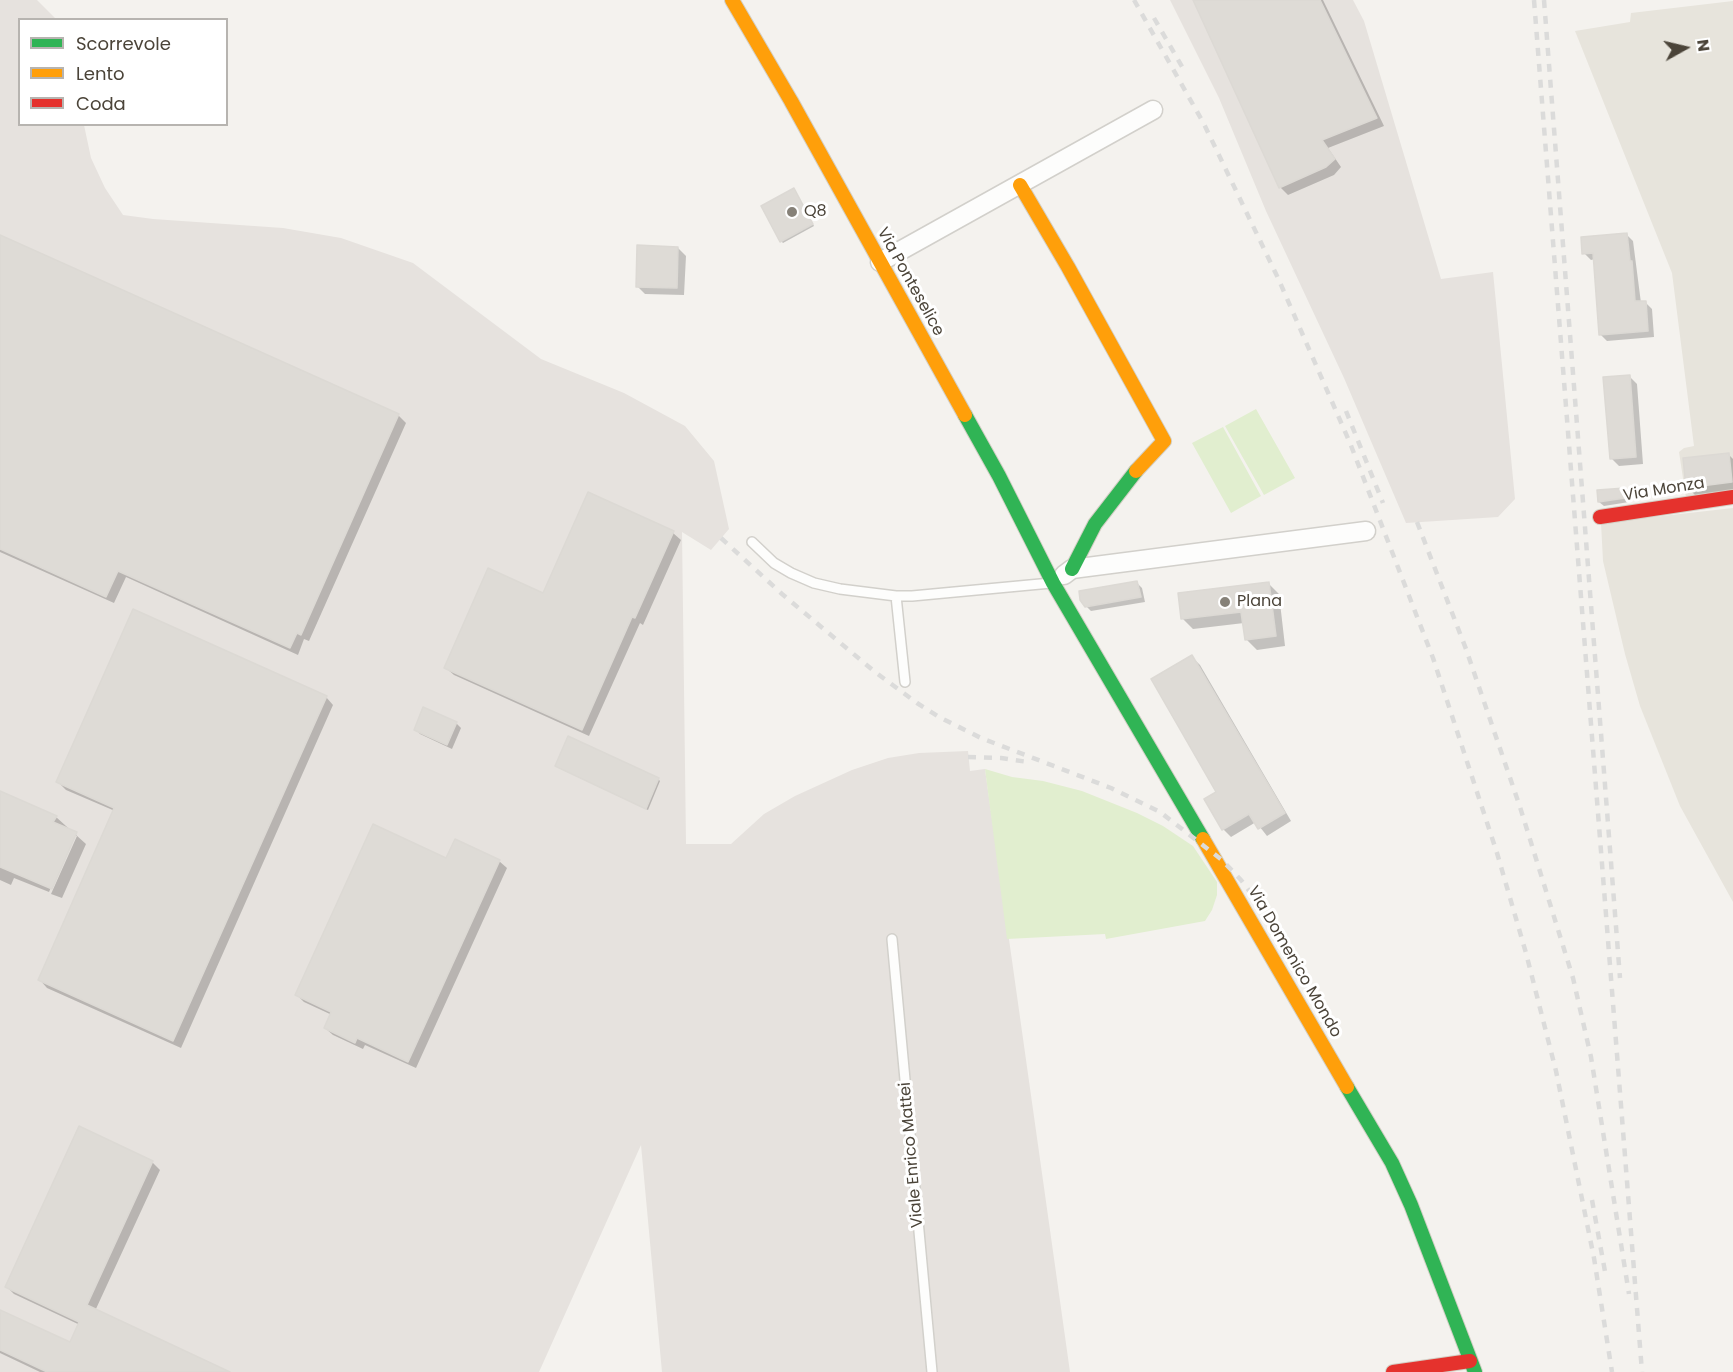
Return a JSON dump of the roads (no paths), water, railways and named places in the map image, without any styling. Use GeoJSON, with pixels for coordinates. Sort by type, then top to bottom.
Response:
{"type":"FeatureCollection","features":[{"type":"Feature","properties":{"kind":"street","name":"Via Ponteselice"},"geometry":{"type":"LineString","coordinates":[[732,0],[999,476],[1053,583]]}},
{"type":"Feature","properties":{"kind":"street"},"geometry":{"type":"LineString","coordinates":[[880,262],[1154,110]]}},
{"type":"Feature","properties":{"kind":"street"},"geometry":{"type":"LineString","coordinates":[[1020,185],[1164,441],[1128,480],[1095,524],[1072,569],[1053,583]]}},
{"type":"Feature","properties":{"kind":"street","name":"Via Monza"},"geometry":{"type":"LineString","coordinates":[[1600,517],[1733,497]]}},
{"type":"Feature","properties":{"kind":"street"},"geometry":{"type":"LineString","coordinates":[[1072,569],[1366,531]]}},
{"type":"Feature","properties":{"kind":"street","name":"Via Domenico Mondo"},"geometry":{"type":"LineString","coordinates":[[1053,583],[1392,1163],[1411,1205],[1473,1367]]}},
{"type":"Feature","properties":{"kind":"street"},"geometry":{"type":"LineString","coordinates":[[1393,1372],[1473,1367]]}},
{"type":"Feature","properties":{"kind":"lane"},"geometry":{"type":"LineString","coordinates":[[752,542],[774,563],[814,583],[840,589],[896,596],[1053,583]]}},
{"type":"Feature","properties":{"kind":"lane"},"geometry":{"type":"LineString","coordinates":[[896,596],[905,682]]}},
{"type":"Feature","properties":{"kind":"lane","name":"Viale Enrico Mattei"},"geometry":{"type":"LineString","coordinates":[[892,939],[932,1372]]}},
{"type":"Feature","properties":{"kind":"railway"},"geometry":{"type":"LineString","coordinates":[[1134,0],[1204,124],[1278,278],[1350,443],[1433,658],[1497,853],[1526,953],[1556,1071],[1594,1258],[1612,1372]]}},
{"type":"Feature","properties":{"kind":"railway"},"geometry":{"type":"LineString","coordinates":[[1534,0],[1642,1372]]}},
{"type":"Feature","properties":{"kind":"railway"},"geometry":{"type":"LineString","coordinates":[[1544,0],[1620,978]]}},
{"type":"Feature","properties":{"kind":"railway"},"geometry":{"type":"LineString","coordinates":[[1154,18],[1184,70]]}},
{"type":"Feature","properties":{"kind":"railway"},"geometry":{"type":"LineString","coordinates":[[1346,411],[1383,503]]}},
{"type":"Feature","properties":{"kind":"railway"},"geometry":{"type":"LineString","coordinates":[[1417,522],[1466,649],[1520,807],[1573,978],[1591,1057],[1629,1294]]}},
{"type":"Feature","properties":{"kind":"railway"},"geometry":{"type":"LineString","coordinates":[[721,538],[782,594],[875,672],[917,703],[981,738],[1111,788],[1160,812],[1222,860],[1260,905]]}},
{"type":"Feature","properties":{"kind":"railway"},"geometry":{"type":"LineString","coordinates":[[968,757],[1028,762]]}},
{"type":"Feature","properties":{"kind":"railway"},"geometry":{"type":"LineString","coordinates":[[1592,1200],[1606,1277]]}},
{"type":"Feature","properties":{"kind":"place","name":"Q8"},"geometry":{"type":"Point","coordinates":[792,212]}},
{"type":"Feature","properties":{"kind":"place","name":"Plana"},"geometry":{"type":"Point","coordinates":[1225,602]}}]}
